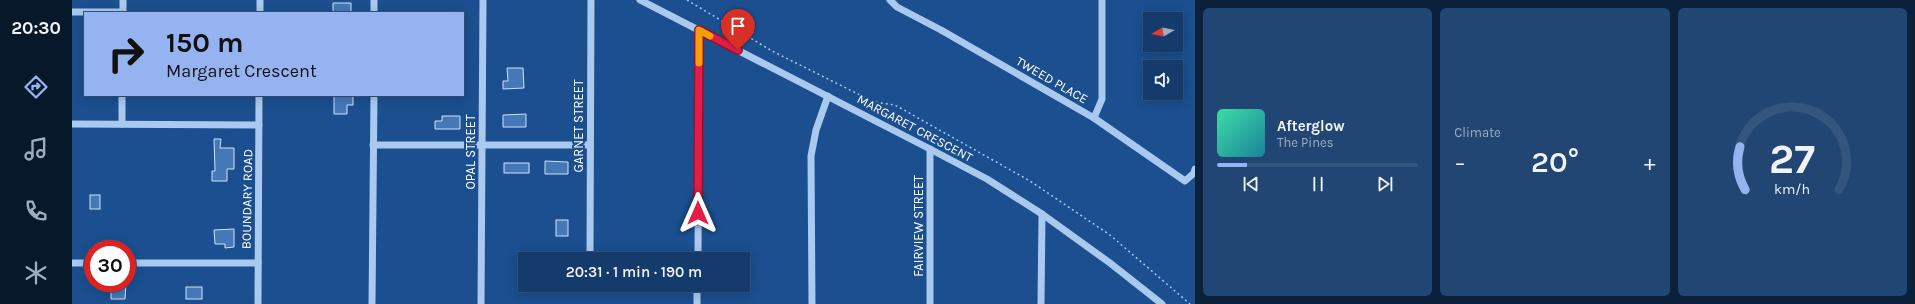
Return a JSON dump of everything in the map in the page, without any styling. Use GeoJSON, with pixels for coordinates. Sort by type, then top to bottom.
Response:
{"type":"FeatureCollection","features":[{"type":"Feature","properties":{"kind":"street"},"geometry":{"type":"LineString","coordinates":[[123,0],[123,12]]}},
{"type":"Feature","properties":{"kind":"street"},"geometry":{"type":"LineString","coordinates":[[260,0],[260,12]]}},
{"type":"Feature","properties":{"kind":"street"},"geometry":{"type":"LineString","coordinates":[[374,0],[374,12]]}},
{"type":"Feature","properties":{"kind":"street","name":"OPAL STREET"},"geometry":{"type":"LineString","coordinates":[[481,304],[483,0]]}},
{"type":"Feature","properties":{"kind":"street","name":"GARNET STREET"},"geometry":{"type":"LineString","coordinates":[[590,252],[591,0]]}},
{"type":"Feature","properties":{"kind":"street","name":"MARGARET CRESCENT"},"geometry":{"type":"LineString","coordinates":[[640,0],[986,179],[1042,214],[1110,263],[1162,304]]}},
{"type":"Feature","properties":{"kind":"street","name":"TWEED PLACE"},"geometry":{"type":"LineString","coordinates":[[890,0],[897,7],[941,30],[1094,118],[1185,181],[1194,173],[1195,169]]}},
{"type":"Feature","properties":{"kind":"street"},"geometry":{"type":"LineString","coordinates":[[1094,118],[1102,99],[1102,0]]}},
{"type":"Feature","properties":{"kind":"street"},"geometry":{"type":"LineString","coordinates":[[72,12],[84,12]]}},
{"type":"Feature","properties":{"kind":"street"},"geometry":{"type":"LineString","coordinates":[[698,252],[699,30]]}},
{"type":"Feature","properties":{"kind":"street"},"geometry":{"type":"LineString","coordinates":[[122,96],[122,124]]}},
{"type":"Feature","properties":{"kind":"street","name":"BOUNDARY ROAD"},"geometry":{"type":"LineString","coordinates":[[258,304],[260,96]]}},
{"type":"Feature","properties":{"kind":"street"},"geometry":{"type":"LineString","coordinates":[[372,304],[374,96]]}},
{"type":"Feature","properties":{"kind":"street"},"geometry":{"type":"LineString","coordinates":[[812,304],[811,156],[816,130],[828,96]]}},
{"type":"Feature","properties":{"kind":"street"},"geometry":{"type":"LineString","coordinates":[[72,124],[259,125]]}},
{"type":"Feature","properties":{"kind":"street"},"geometry":{"type":"LineString","coordinates":[[373,145],[590,145]]}},
{"type":"Feature","properties":{"kind":"street","name":"FAIRVIEW STREET"},"geometry":{"type":"LineString","coordinates":[[930,149],[930,304]]}},
{"type":"Feature","properties":{"kind":"street"},"geometry":{"type":"LineString","coordinates":[[1041,304],[1042,214]]}},
{"type":"Feature","properties":{"kind":"street"},"geometry":{"type":"LineString","coordinates":[[72,263],[84,263]]}},
{"type":"Feature","properties":{"kind":"street"},"geometry":{"type":"LineString","coordinates":[[136,263],[258,263]]}},
{"type":"Feature","properties":{"kind":"street"},"geometry":{"type":"LineString","coordinates":[[697,292],[697,304]]}},
{"type":"Feature","properties":{"kind":"path"},"geometry":{"type":"LineString","coordinates":[[687,0],[772,51],[874,102],[895,105],[1030,181],[1110,235],[1190,304]]}},
{"type":"Feature","properties":{"kind":"building"},"geometry":{"type":"Polygon","coordinates":[[[333,3],[351,3],[351,12],[333,12],[333,3]]]}},
{"type":"Feature","properties":{"kind":"building"},"geometry":{"type":"Polygon","coordinates":[[[507,68],[523,68],[524,88],[503,89],[503,81],[508,81],[507,68]]]}},
{"type":"Feature","properties":{"kind":"building"},"geometry":{"type":"Polygon","coordinates":[[[334,96],[353,96],[353,105],[347,105],[347,114],[334,114],[334,96]]]}},
{"type":"Feature","properties":{"kind":"building"},"geometry":{"type":"Polygon","coordinates":[[[526,114],[526,127],[503,127],[503,115],[526,114]]]}},
{"type":"Feature","properties":{"kind":"building"},"geometry":{"type":"Polygon","coordinates":[[[442,116],[460,116],[460,129],[435,129],[435,121],[442,121],[442,116]]]}},
{"type":"Feature","properties":{"kind":"building"},"geometry":{"type":"Polygon","coordinates":[[[214,139],[221,139],[220,148],[234,148],[234,169],[227,169],[227,181],[212,181],[212,171],[215,171],[214,139]]]}},
{"type":"Feature","properties":{"kind":"building"},"geometry":{"type":"Polygon","coordinates":[[[545,161],[568,162],[568,174],[545,174],[545,161]]]}},
{"type":"Feature","properties":{"kind":"building"},"geometry":{"type":"Polygon","coordinates":[[[504,163],[529,163],[529,173],[504,173],[504,163]]]}},
{"type":"Feature","properties":{"kind":"building"},"geometry":{"type":"Polygon","coordinates":[[[90,195],[100,195],[100,209],[90,209],[90,195]]]}},
{"type":"Feature","properties":{"kind":"building"},"geometry":{"type":"Polygon","coordinates":[[[556,220],[568,220],[568,236],[556,236],[556,220]]]}},
{"type":"Feature","properties":{"kind":"building"},"geometry":{"type":"Polygon","coordinates":[[[234,229],[234,247],[225,248],[225,244],[215,244],[214,230],[234,229]]]}},
{"type":"Feature","properties":{"kind":"building"},"geometry":{"type":"Polygon","coordinates":[[[186,287],[202,287],[202,299],[186,299],[186,287]]]}},
{"type":"Feature","properties":{"kind":"building"},"geometry":{"type":"Polygon","coordinates":[[[111,292],[125,292],[125,299],[111,299],[111,292]]]}},
{"type":"Feature","properties":{"kind":"slow traffic"},"geometry":{"type":"LineString","coordinates":[[699,63],[699,30],[710,36]]}},
{"type":"Feature","properties":{"kind":"route"},"geometry":{"type":"LineString","coordinates":[[698,213],[699,30],[738,50]]}}]}
